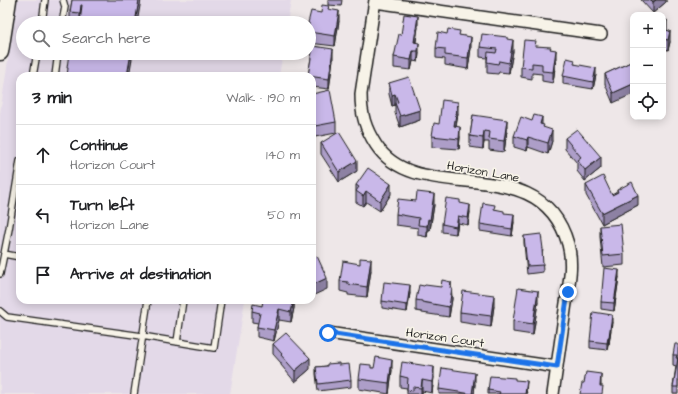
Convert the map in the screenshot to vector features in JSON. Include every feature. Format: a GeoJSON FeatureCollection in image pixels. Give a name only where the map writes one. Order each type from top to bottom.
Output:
{"type":"FeatureCollection","features":[{"type":"Feature","properties":{"kind":"street"},"geometry":{"type":"LineString","coordinates":[[0,52],[8,0]]}},
{"type":"Feature","properties":{"kind":"street"},"geometry":{"type":"LineString","coordinates":[[375,1],[601,34]]}},
{"type":"Feature","properties":{"kind":"street","name":"Horizon Lane"},"geometry":{"type":"LineString","coordinates":[[375,1],[361,104],[369,135],[378,148],[402,168],[417,174],[508,187],[523,192],[532,196],[544,205],[555,217],[563,230],[568,245],[571,271],[553,394]]}},
{"type":"Feature","properties":{"kind":"street","name":"Horizon Court"},"geometry":{"type":"LineString","coordinates":[[328,333],[557,367]]}},
{"type":"Feature","properties":{"kind":"lane"},"geometry":{"type":"LineString","coordinates":[[43,16],[45,0]]}},
{"type":"Feature","properties":{"kind":"lane"},"geometry":{"type":"LineString","coordinates":[[63,0],[65,7],[63,16]]}},
{"type":"Feature","properties":{"kind":"lane"},"geometry":{"type":"LineString","coordinates":[[34,72],[36,60]]}},
{"type":"Feature","properties":{"kind":"lane"},"geometry":{"type":"LineString","coordinates":[[56,72],[57,60]]}},
{"type":"Feature","properties":{"kind":"lane"},"geometry":{"type":"LineString","coordinates":[[0,274],[16,186]]}},
{"type":"Feature","properties":{"kind":"lane"},"geometry":{"type":"LineString","coordinates":[[4,254],[16,256]]}},
{"type":"Feature","properties":{"kind":"lane"},"geometry":{"type":"LineString","coordinates":[[134,394],[147,304]]}},
{"type":"Feature","properties":{"kind":"lane"},"geometry":{"type":"LineString","coordinates":[[177,342],[182,304]]}},
{"type":"Feature","properties":{"kind":"lane"},"geometry":{"type":"LineString","coordinates":[[0,311],[7,317],[142,336],[214,348],[220,304]]}},
{"type":"Feature","properties":{"kind":"shaded area"},"geometry":{"type":"Polygon","coordinates":[[[17,0],[291,0],[288,16],[16,16],[16,60],[282,60],[280,72],[16,72],[16,304],[244,304],[230,394],[0,394],[0,114],[17,0]]]}},
{"type":"Feature","properties":{"kind":"building"},"geometry":{"type":"Polygon","coordinates":[[[72,0],[139,0],[136,16],[81,16],[82,5],[80,13],[70,12],[72,0]]]}},
{"type":"Feature","properties":{"kind":"building"},"geometry":{"type":"Polygon","coordinates":[[[322,5],[329,6],[328,9],[339,11],[335,36],[316,33],[316,16],[310,16],[311,11],[321,13],[322,5]]]}},
{"type":"Feature","properties":{"kind":"building"},"geometry":{"type":"Polygon","coordinates":[[[404,14],[418,16],[414,42],[419,43],[418,51],[413,51],[411,60],[394,57],[399,34],[401,35],[404,14]]]}},
{"type":"Feature","properties":{"kind":"building"},"geometry":{"type":"Polygon","coordinates":[[[448,29],[460,31],[459,35],[471,37],[468,58],[445,55],[445,49],[436,48],[438,32],[447,34],[448,29]]]}},
{"type":"Feature","properties":{"kind":"building"},"geometry":{"type":"Polygon","coordinates":[[[666,30],[670,31],[668,40],[666,40],[666,30]]]}},
{"type":"Feature","properties":{"kind":"building"},"geometry":{"type":"Polygon","coordinates":[[[482,34],[507,37],[507,39],[513,40],[509,63],[499,61],[498,64],[487,62],[488,52],[496,53],[497,49],[480,47],[482,34]]]}},
{"type":"Feature","properties":{"kind":"building"},"geometry":{"type":"Polygon","coordinates":[[[524,40],[536,41],[535,46],[551,47],[550,49],[556,50],[553,72],[542,71],[542,64],[532,63],[532,68],[521,67],[524,40]]]}},
{"type":"Feature","properties":{"kind":"building"},"geometry":{"type":"Polygon","coordinates":[[[316,46],[333,49],[329,79],[316,77],[316,72],[309,72],[311,60],[316,60],[316,46]]]}},
{"type":"Feature","properties":{"kind":"building"},"geometry":{"type":"Polygon","coordinates":[[[567,58],[575,60],[574,64],[596,68],[593,82],[563,76],[567,58]]]}},
{"type":"Feature","properties":{"kind":"building"},"geometry":{"type":"Polygon","coordinates":[[[68,60],[130,60],[128,72],[68,72],[68,60]]]}},
{"type":"Feature","properties":{"kind":"building"},"geometry":{"type":"Polygon","coordinates":[[[630,62],[630,85],[613,93],[605,74],[630,62]]]}},
{"type":"Feature","properties":{"kind":"building"},"geometry":{"type":"Polygon","coordinates":[[[409,77],[420,110],[400,116],[395,103],[398,102],[395,94],[392,95],[389,83],[409,77]]]}},
{"type":"Feature","properties":{"kind":"building"},"geometry":{"type":"Polygon","coordinates":[[[330,90],[336,122],[316,126],[316,93],[330,90]]]}},
{"type":"Feature","properties":{"kind":"building"},"geometry":{"type":"Polygon","coordinates":[[[442,100],[458,102],[454,126],[460,127],[459,139],[432,136],[434,123],[439,124],[442,100]]]}},
{"type":"Feature","properties":{"kind":"building"},"geometry":{"type":"Polygon","coordinates":[[[473,115],[507,120],[504,141],[489,139],[490,132],[484,131],[483,138],[470,136],[473,115]]]}},
{"type":"Feature","properties":{"kind":"building"},"geometry":{"type":"Polygon","coordinates":[[[534,115],[542,117],[540,124],[544,125],[543,127],[552,130],[548,143],[528,137],[527,140],[514,136],[521,117],[532,121],[534,115]]]}},
{"type":"Feature","properties":{"kind":"building"},"geometry":{"type":"Polygon","coordinates":[[[577,129],[601,157],[585,170],[577,160],[581,157],[565,138],[577,129]]]}},
{"type":"Feature","properties":{"kind":"building"},"geometry":{"type":"Polygon","coordinates":[[[339,132],[357,161],[339,172],[321,143],[339,132]]]}},
{"type":"Feature","properties":{"kind":"building"},"geometry":{"type":"Polygon","coordinates":[[[368,168],[391,184],[380,201],[366,191],[363,196],[356,191],[359,187],[356,185],[368,168]]]}},
{"type":"Feature","properties":{"kind":"building"},"geometry":{"type":"Polygon","coordinates":[[[603,176],[612,195],[618,192],[617,190],[632,182],[638,195],[602,213],[586,185],[603,176]]]}},
{"type":"Feature","properties":{"kind":"building"},"geometry":{"type":"Polygon","coordinates":[[[417,192],[434,194],[430,220],[428,219],[427,226],[418,225],[419,218],[396,214],[398,199],[416,201],[417,192]]]}},
{"type":"Feature","properties":{"kind":"building"},"geometry":{"type":"Polygon","coordinates":[[[446,198],[460,200],[460,203],[470,205],[468,218],[458,216],[456,227],[442,224],[446,198]]]}},
{"type":"Feature","properties":{"kind":"building"},"geometry":{"type":"Polygon","coordinates":[[[483,203],[495,205],[494,209],[504,211],[504,213],[514,214],[512,229],[480,224],[483,203]]]}},
{"type":"Feature","properties":{"kind":"building"},"geometry":{"type":"Polygon","coordinates":[[[621,224],[624,254],[603,256],[600,226],[621,224]]]}},
{"type":"Feature","properties":{"kind":"building"},"geometry":{"type":"Polygon","coordinates":[[[541,234],[543,265],[527,266],[524,236],[541,234]]]}},
{"type":"Feature","properties":{"kind":"building"},"geometry":{"type":"Polygon","coordinates":[[[316,257],[327,278],[316,283],[316,257]]]}},
{"type":"Feature","properties":{"kind":"building"},"geometry":{"type":"Polygon","coordinates":[[[360,258],[371,259],[367,287],[340,281],[343,261],[360,264],[360,258]]]}},
{"type":"Feature","properties":{"kind":"building"},"geometry":{"type":"Polygon","coordinates":[[[604,268],[619,270],[614,303],[601,302],[604,268]]]}},
{"type":"Feature","properties":{"kind":"building"},"geometry":{"type":"Polygon","coordinates":[[[442,280],[451,282],[450,288],[452,288],[449,307],[416,300],[419,285],[441,287],[442,280]]]}},
{"type":"Feature","properties":{"kind":"building"},"geometry":{"type":"Polygon","coordinates":[[[384,282],[410,285],[407,305],[382,301],[384,282]]]}},
{"type":"Feature","properties":{"kind":"building"},"geometry":{"type":"Polygon","coordinates":[[[518,288],[538,291],[533,324],[513,321],[518,288]]]}},
{"type":"Feature","properties":{"kind":"building"},"geometry":{"type":"Polygon","coordinates":[[[463,291],[494,295],[491,316],[460,312],[463,291]]]}},
{"type":"Feature","properties":{"kind":"building"},"geometry":{"type":"Polygon","coordinates":[[[253,304],[262,306],[262,304],[293,304],[291,312],[279,309],[274,330],[257,327],[260,313],[252,311],[253,304]]]}},
{"type":"Feature","properties":{"kind":"building"},"geometry":{"type":"Polygon","coordinates":[[[593,312],[612,315],[607,343],[590,341],[593,312]]]}},
{"type":"Feature","properties":{"kind":"building"},"geometry":{"type":"Polygon","coordinates":[[[286,333],[310,358],[295,371],[273,344],[286,333]]]}},
{"type":"Feature","properties":{"kind":"building"},"geometry":{"type":"Polygon","coordinates":[[[675,344],[678,344],[678,358],[676,358],[677,355],[673,355],[675,344]]]}},
{"type":"Feature","properties":{"kind":"building"},"geometry":{"type":"Polygon","coordinates":[[[376,357],[392,360],[389,383],[359,379],[361,364],[371,365],[371,368],[374,368],[376,357]]]}},
{"type":"Feature","properties":{"kind":"building"},"geometry":{"type":"Polygon","coordinates":[[[678,358],[678,387],[673,387],[678,358]]]}},
{"type":"Feature","properties":{"kind":"building"},"geometry":{"type":"Polygon","coordinates":[[[402,362],[434,367],[432,382],[422,380],[421,388],[413,387],[413,391],[407,390],[408,378],[400,376],[402,362]]]}},
{"type":"Feature","properties":{"kind":"building"},"geometry":{"type":"Polygon","coordinates":[[[339,363],[339,365],[349,364],[351,380],[318,384],[316,367],[339,363]]]}},
{"type":"Feature","properties":{"kind":"building"},"geometry":{"type":"Polygon","coordinates":[[[442,368],[475,373],[472,394],[439,389],[442,368]]]}},
{"type":"Feature","properties":{"kind":"building"},"geometry":{"type":"Polygon","coordinates":[[[586,372],[601,374],[600,386],[603,386],[602,394],[580,394],[586,372]]]}},
{"type":"Feature","properties":{"kind":"building"},"geometry":{"type":"Polygon","coordinates":[[[490,376],[515,378],[515,380],[527,381],[525,394],[499,394],[500,392],[488,390],[490,376]]]}},
{"type":"Feature","properties":{"kind":"route"},"geometry":{"type":"LineString","coordinates":[[328,333],[557,367],[568,292]]}}]}
